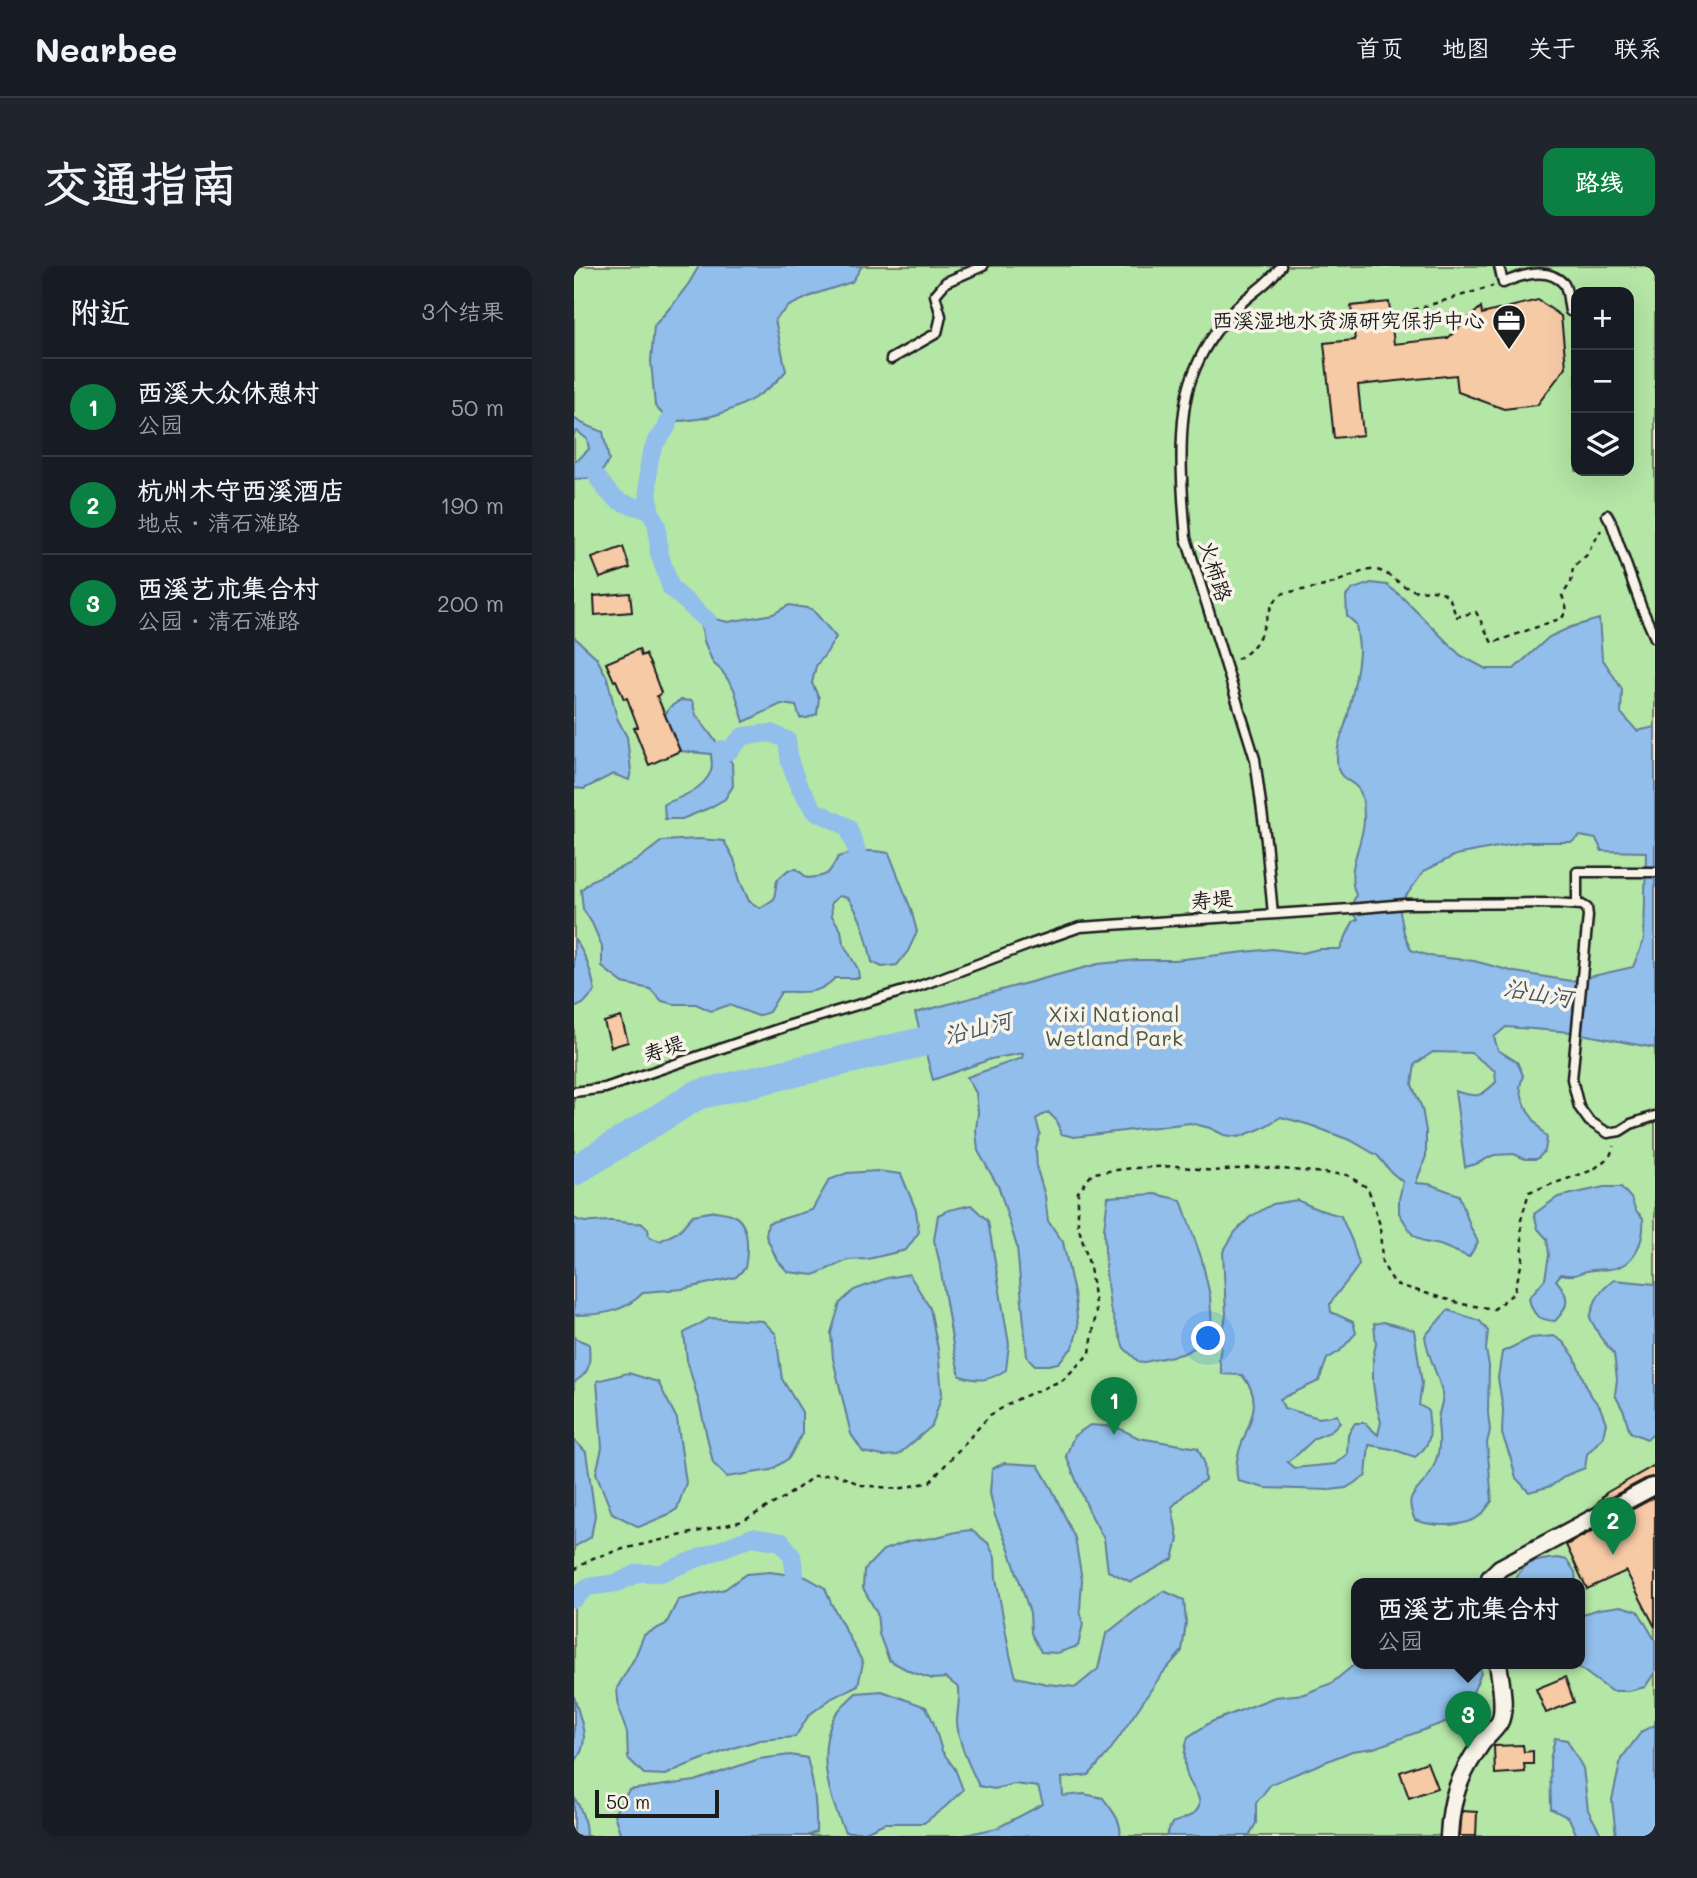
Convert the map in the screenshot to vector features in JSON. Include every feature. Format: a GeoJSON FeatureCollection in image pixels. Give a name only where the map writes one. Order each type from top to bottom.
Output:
{"type":"FeatureCollection","features":[{"type":"Feature","properties":{"kind":"street"},"geometry":{"type":"LineString","coordinates":[[1490,1578],[1500,1568],[1652,1487]]}},
{"type":"Feature","properties":{"kind":"street"},"geometry":{"type":"LineString","coordinates":[[1449,1836],[1450,1812],[1465,1766],[1500,1722],[1502,1704],[1499,1669]]}},
{"type":"Feature","properties":{"kind":"lane"},"geometry":{"type":"LineString","coordinates":[[891,359],[937,333],[941,316],[935,295],[946,282],[983,266]]}},
{"type":"Feature","properties":{"kind":"lane","name":"火柿路"},"geometry":{"type":"LineString","coordinates":[[1273,914],[1255,759],[1186,537],[1183,421],[1191,379],[1207,345],[1235,309],[1274,277],[1281,266]]}},
{"type":"Feature","properties":{"kind":"lane"},"geometry":{"type":"LineString","coordinates":[[1499,266],[1503,284],[1531,271],[1551,272],[1565,284],[1570,311]]}},
{"type":"Feature","properties":{"kind":"lane"},"geometry":{"type":"LineString","coordinates":[[1607,516],[1655,638]]}},
{"type":"Feature","properties":{"kind":"lane"},"geometry":{"type":"LineString","coordinates":[[1655,872],[1577,872],[1577,904],[1587,908],[1588,916],[1572,1079],[1579,1107],[1589,1121],[1608,1133],[1620,1132],[1631,1124],[1655,1116]]}},
{"type":"Feature","properties":{"kind":"lane","name":"寿堤"},"geometry":{"type":"LineString","coordinates":[[574,1092],[605,1088],[787,1026],[918,987],[1080,927],[1405,904],[1577,904]]}},
{"type":"Feature","properties":{"kind":"path"},"geometry":{"type":"LineString","coordinates":[[1413,310],[1503,284]]}},
{"type":"Feature","properties":{"kind":"path"},"geometry":{"type":"LineString","coordinates":[[1225,664],[1248,654],[1263,632],[1272,606],[1283,593],[1326,586],[1370,570],[1390,575],[1415,590],[1436,589],[1449,597],[1456,617],[1476,612],[1492,643],[1562,618],[1567,610],[1562,595],[1571,583],[1573,567],[1586,556],[1607,516]]}},
{"type":"Feature","properties":{"kind":"path"},"geometry":{"type":"LineString","coordinates":[[574,1570],[593,1558],[623,1549],[743,1521],[787,1496],[814,1476],[835,1474],[862,1485],[898,1489],[930,1482],[989,1415],[1063,1380],[1090,1353],[1096,1312],[1090,1267],[1078,1225],[1078,1192],[1093,1174],[1175,1166],[1213,1171],[1259,1167],[1347,1175],[1368,1188],[1380,1225],[1382,1262],[1395,1284],[1462,1304],[1494,1309],[1514,1293],[1524,1258],[1521,1220],[1529,1192],[1593,1170],[1611,1156],[1620,1132]]}},
{"type":"Feature","properties":{"kind":"green space","name":"Xixi National Wetland Park"},"geometry":{"type":"Polygon","coordinates":[[[574,266],[1655,266],[1655,1836],[574,1836],[574,266]]]}},
{"type":"Feature","properties":{"kind":"water"},"geometry":{"type":"Polygon","coordinates":[[[699,266],[862,266],[852,282],[789,306],[775,319],[786,371],[769,388],[744,404],[720,414],[695,420],[669,421],[655,406],[651,361],[654,326],[689,283],[699,266]]]}},
{"type":"Feature","properties":{"kind":"water"},"geometry":{"type":"Polygon","coordinates":[[[574,418],[603,432],[609,460],[598,478],[574,479],[574,460],[578,460],[589,449],[587,439],[577,431],[574,434],[574,418]]]}},
{"type":"Feature","properties":{"kind":"water"},"geometry":{"type":"Polygon","coordinates":[[[1371,583],[1387,585],[1460,655],[1486,669],[1514,669],[1549,637],[1599,619],[1602,658],[1622,689],[1621,713],[1637,731],[1655,727],[1655,1048],[1571,1032],[1506,1027],[1494,1037],[1498,1050],[1517,1062],[1523,1075],[1520,1087],[1523,1100],[1547,1138],[1545,1151],[1537,1159],[1525,1159],[1514,1154],[1494,1155],[1465,1167],[1455,1091],[1468,1095],[1482,1094],[1496,1082],[1495,1071],[1471,1053],[1433,1052],[1415,1064],[1412,1085],[1422,1108],[1426,1131],[1426,1156],[1416,1183],[1429,1184],[1459,1195],[1478,1242],[1469,1257],[1440,1245],[1424,1242],[1412,1234],[1399,1213],[1403,1182],[1378,1156],[1352,1141],[1310,1125],[1281,1117],[1239,1137],[1224,1135],[1190,1123],[1074,1137],[1061,1134],[1057,1121],[1048,1112],[1036,1119],[1040,1134],[1036,1149],[1037,1169],[1045,1196],[1048,1221],[1063,1242],[1075,1298],[1078,1328],[1073,1347],[1058,1363],[1035,1365],[1027,1357],[1017,1247],[999,1188],[978,1151],[976,1093],[967,1077],[1022,1058],[1023,1053],[991,1059],[933,1080],[915,1013],[1098,964],[1175,960],[1272,949],[1302,953],[1319,949],[1340,949],[1353,922],[1358,919],[1350,909],[1356,895],[1352,876],[1364,821],[1361,793],[1341,775],[1337,761],[1338,747],[1355,684],[1358,659],[1356,624],[1347,616],[1346,596],[1353,589],[1371,583]],[[1580,836],[1572,842],[1524,842],[1456,855],[1424,871],[1406,896],[1400,912],[1411,950],[1430,956],[1474,961],[1515,972],[1571,981],[1633,967],[1644,940],[1646,852],[1602,851],[1596,839],[1580,836]]]}},
{"type":"Feature","properties":{"kind":"water"},"geometry":{"type":"Polygon","coordinates":[[[789,605],[812,609],[836,637],[816,666],[812,683],[819,698],[817,714],[800,718],[796,706],[781,704],[744,722],[734,689],[713,663],[704,641],[701,624],[715,619],[728,622],[773,614],[789,605]]]}},
{"type":"Feature","properties":{"kind":"water"},"geometry":{"type":"Polygon","coordinates":[[[574,637],[596,657],[607,677],[617,718],[627,737],[631,771],[629,780],[613,774],[584,789],[574,788],[574,637]]]}},
{"type":"Feature","properties":{"kind":"water"},"geometry":{"type":"Polygon","coordinates":[[[681,700],[692,701],[696,715],[732,763],[733,786],[725,799],[709,808],[682,819],[665,819],[664,804],[697,788],[708,777],[712,767],[711,754],[680,751],[665,715],[670,707],[681,700]]]}},
{"type":"Feature","properties":{"kind":"water"},"geometry":{"type":"Polygon","coordinates":[[[662,841],[724,841],[734,859],[749,901],[760,908],[774,899],[777,880],[788,870],[797,869],[807,878],[819,877],[827,874],[838,857],[863,851],[889,853],[917,932],[908,951],[897,965],[882,967],[872,962],[857,913],[848,898],[839,896],[831,903],[832,916],[858,969],[859,978],[835,978],[816,990],[781,992],[769,1012],[758,1016],[729,1005],[711,1011],[696,1004],[674,1004],[662,1001],[650,989],[623,983],[602,967],[602,946],[583,909],[581,890],[592,880],[636,861],[662,841]]]}},
{"type":"Feature","properties":{"kind":"water"},"geometry":{"type":"Polygon","coordinates":[[[574,938],[587,963],[595,991],[583,1004],[574,1008],[574,938]]]}},
{"type":"Feature","properties":{"kind":"water"},"geometry":{"type":"Polygon","coordinates":[[[877,1171],[901,1174],[916,1210],[919,1232],[906,1250],[868,1259],[848,1260],[814,1275],[788,1272],[777,1260],[766,1236],[768,1223],[812,1210],[829,1180],[847,1173],[877,1171]]]}},
{"type":"Feature","properties":{"kind":"water"},"geometry":{"type":"Polygon","coordinates":[[[1604,1187],[1621,1187],[1643,1218],[1637,1251],[1619,1267],[1576,1275],[1561,1274],[1556,1280],[1566,1296],[1566,1306],[1555,1321],[1540,1318],[1534,1312],[1529,1298],[1545,1279],[1549,1255],[1547,1239],[1538,1229],[1534,1214],[1558,1197],[1604,1187]]]}},
{"type":"Feature","properties":{"kind":"water"},"geometry":{"type":"Polygon","coordinates":[[[1155,1194],[1181,1200],[1202,1260],[1210,1296],[1212,1328],[1205,1343],[1182,1354],[1140,1363],[1124,1348],[1110,1308],[1104,1229],[1108,1197],[1155,1194]]]}},
{"type":"Feature","properties":{"kind":"water"},"geometry":{"type":"Polygon","coordinates":[[[1297,1200],[1341,1216],[1359,1264],[1330,1304],[1331,1312],[1353,1322],[1356,1333],[1340,1351],[1327,1359],[1319,1381],[1280,1399],[1284,1408],[1319,1418],[1337,1415],[1340,1422],[1330,1432],[1315,1438],[1287,1462],[1294,1468],[1335,1464],[1347,1454],[1348,1435],[1355,1423],[1365,1423],[1378,1435],[1381,1422],[1373,1383],[1376,1344],[1374,1324],[1383,1322],[1414,1330],[1422,1383],[1419,1405],[1428,1410],[1428,1442],[1421,1452],[1415,1457],[1369,1445],[1366,1476],[1346,1488],[1265,1488],[1238,1481],[1236,1466],[1254,1402],[1251,1389],[1242,1375],[1222,1374],[1219,1359],[1226,1314],[1223,1252],[1235,1232],[1250,1217],[1273,1204],[1297,1200]]]}},
{"type":"Feature","properties":{"kind":"water"},"geometry":{"type":"Polygon","coordinates":[[[971,1205],[988,1221],[1009,1344],[1006,1370],[984,1379],[960,1376],[934,1240],[938,1215],[971,1205]]]}},
{"type":"Feature","properties":{"kind":"water"},"geometry":{"type":"Polygon","coordinates":[[[715,1211],[739,1219],[745,1231],[745,1268],[736,1277],[683,1289],[644,1292],[620,1309],[574,1315],[574,1218],[588,1222],[641,1223],[648,1229],[649,1237],[660,1241],[678,1232],[693,1215],[715,1211]]]}},
{"type":"Feature","properties":{"kind":"water"},"geometry":{"type":"Polygon","coordinates":[[[909,1274],[930,1308],[938,1349],[942,1394],[932,1426],[898,1455],[883,1456],[863,1452],[851,1434],[833,1359],[831,1333],[840,1303],[854,1290],[887,1278],[909,1274]]]}},
{"type":"Feature","properties":{"kind":"water"},"geometry":{"type":"Polygon","coordinates":[[[1614,1280],[1655,1284],[1655,1433],[1647,1439],[1630,1432],[1615,1395],[1617,1379],[1614,1354],[1600,1337],[1590,1318],[1598,1296],[1614,1280]]]}},
{"type":"Feature","properties":{"kind":"water"},"geometry":{"type":"Polygon","coordinates":[[[1448,1310],[1480,1321],[1488,1331],[1486,1350],[1489,1366],[1490,1430],[1487,1443],[1492,1501],[1475,1519],[1440,1525],[1415,1520],[1410,1506],[1412,1497],[1431,1472],[1439,1449],[1438,1420],[1442,1393],[1425,1336],[1448,1310]]]}},
{"type":"Feature","properties":{"kind":"water"},"geometry":{"type":"Polygon","coordinates":[[[710,1318],[763,1321],[776,1334],[782,1379],[802,1412],[802,1434],[789,1458],[771,1470],[727,1477],[713,1463],[687,1360],[684,1333],[710,1318]]]}},
{"type":"Feature","properties":{"kind":"water"},"geometry":{"type":"Polygon","coordinates":[[[1554,1336],[1563,1342],[1574,1356],[1589,1393],[1600,1407],[1606,1423],[1603,1437],[1587,1454],[1585,1468],[1567,1475],[1551,1486],[1529,1492],[1516,1478],[1502,1434],[1503,1409],[1498,1378],[1502,1352],[1531,1338],[1554,1336]]]}},
{"type":"Feature","properties":{"kind":"water"},"geometry":{"type":"Polygon","coordinates":[[[574,1338],[589,1344],[590,1356],[587,1370],[574,1382],[574,1338]]]}},
{"type":"Feature","properties":{"kind":"water"},"geometry":{"type":"Polygon","coordinates":[[[628,1373],[658,1382],[677,1419],[686,1483],[677,1509],[639,1527],[612,1513],[596,1473],[602,1448],[597,1381],[628,1373]]]}},
{"type":"Feature","properties":{"kind":"water"},"geometry":{"type":"Polygon","coordinates":[[[1090,1425],[1116,1427],[1139,1438],[1198,1448],[1204,1462],[1205,1480],[1172,1507],[1178,1539],[1173,1559],[1131,1582],[1108,1571],[1104,1539],[1066,1456],[1074,1436],[1090,1425]]]}},
{"type":"Feature","properties":{"kind":"water"},"geometry":{"type":"Polygon","coordinates":[[[574,1440],[586,1452],[595,1515],[591,1537],[574,1547],[574,1440]]]}},
{"type":"Feature","properties":{"kind":"water"},"geometry":{"type":"Polygon","coordinates":[[[1004,1463],[1038,1465],[1075,1538],[1082,1580],[1080,1610],[1083,1624],[1078,1646],[1057,1653],[1041,1652],[1031,1633],[1030,1613],[995,1516],[990,1493],[992,1469],[1004,1463]]]}},
{"type":"Feature","properties":{"kind":"water"},"geometry":{"type":"Polygon","coordinates":[[[971,1530],[988,1543],[995,1557],[996,1578],[1016,1677],[1076,1687],[1098,1669],[1106,1634],[1164,1591],[1184,1600],[1186,1623],[1182,1651],[1161,1675],[1109,1752],[1089,1775],[1062,1778],[1063,1796],[1084,1794],[1103,1798],[1118,1821],[1120,1836],[960,1836],[997,1828],[1043,1804],[1038,1787],[1014,1784],[994,1789],[979,1786],[965,1755],[958,1730],[959,1688],[946,1678],[933,1679],[911,1672],[889,1660],[879,1634],[877,1613],[863,1588],[864,1570],[883,1550],[909,1541],[971,1530]]]}},
{"type":"Feature","properties":{"kind":"water"},"geometry":{"type":"Polygon","coordinates":[[[1543,1560],[1567,1560],[1576,1578],[1516,1578],[1526,1566],[1543,1560]]]}},
{"type":"Feature","properties":{"kind":"water"},"geometry":{"type":"Polygon","coordinates":[[[770,1572],[806,1577],[825,1588],[863,1663],[858,1685],[832,1698],[809,1715],[795,1737],[760,1740],[666,1775],[644,1774],[628,1758],[627,1733],[619,1710],[617,1688],[644,1635],[666,1624],[678,1600],[725,1589],[746,1574],[770,1572]]]}},
{"type":"Feature","properties":{"kind":"water"},"geometry":{"type":"Polygon","coordinates":[[[1621,1606],[1638,1611],[1655,1640],[1655,1672],[1645,1687],[1629,1691],[1611,1691],[1581,1669],[1585,1669],[1585,1613],[1621,1606]]]}},
{"type":"Feature","properties":{"kind":"water"},"geometry":{"type":"Polygon","coordinates":[[[1351,1667],[1481,1669],[1481,1673],[1471,1697],[1454,1719],[1374,1748],[1352,1751],[1271,1784],[1256,1803],[1256,1823],[1249,1836],[1166,1836],[1172,1823],[1190,1816],[1199,1805],[1185,1765],[1188,1737],[1211,1722],[1275,1697],[1304,1694],[1332,1683],[1351,1667]]]}},
{"type":"Feature","properties":{"kind":"water"},"geometry":{"type":"Polygon","coordinates":[[[882,1691],[926,1707],[942,1751],[955,1769],[963,1790],[924,1823],[885,1823],[865,1832],[845,1832],[834,1805],[827,1775],[825,1760],[829,1731],[836,1714],[856,1693],[882,1691]]]}},
{"type":"Feature","properties":{"kind":"water"},"geometry":{"type":"Polygon","coordinates":[[[574,1696],[584,1739],[580,1755],[574,1763],[574,1696]]]}},
{"type":"Feature","properties":{"kind":"water"},"geometry":{"type":"Polygon","coordinates":[[[1655,1725],[1655,1836],[1616,1836],[1612,1800],[1621,1759],[1642,1731],[1655,1725]]]}},
{"type":"Feature","properties":{"kind":"water"},"geometry":{"type":"Polygon","coordinates":[[[1555,1738],[1567,1740],[1583,1768],[1588,1810],[1602,1836],[1577,1836],[1569,1818],[1551,1809],[1550,1760],[1555,1738]]]}},
{"type":"Feature","properties":{"kind":"water"},"geometry":{"type":"Polygon","coordinates":[[[790,1755],[807,1758],[814,1795],[816,1832],[807,1836],[621,1836],[614,1814],[629,1790],[695,1781],[759,1759],[790,1755]]]}},
{"type":"Feature","properties":{"kind":"water"},"geometry":{"type":"Polygon","coordinates":[[[574,1797],[583,1815],[586,1836],[574,1836],[574,1797]]]}},
{"type":"Feature","properties":{"kind":"building"},"geometry":{"type":"Polygon","coordinates":[[[1538,300],[1561,316],[1566,367],[1537,405],[1504,409],[1458,392],[1456,375],[1358,385],[1363,435],[1334,438],[1324,343],[1355,340],[1351,306],[1389,302],[1394,344],[1448,338],[1481,307],[1482,314],[1538,300]]]}},
{"type":"Feature","properties":{"kind":"building"},"geometry":{"type":"Polygon","coordinates":[[[623,547],[630,568],[600,578],[592,558],[623,547]]]}},
{"type":"Feature","properties":{"kind":"building"},"geometry":{"type":"Polygon","coordinates":[[[630,593],[632,612],[595,615],[594,596],[630,593]]]}},
{"type":"Feature","properties":{"kind":"building"},"geometry":{"type":"Polygon","coordinates":[[[639,649],[641,656],[645,654],[651,666],[661,693],[657,696],[680,751],[649,765],[634,728],[638,727],[627,698],[624,699],[606,663],[639,649]]]}},
{"type":"Feature","properties":{"kind":"building"},"geometry":{"type":"Polygon","coordinates":[[[621,1017],[628,1042],[611,1047],[604,1022],[621,1017]]]}},
{"type":"Feature","properties":{"kind":"building"},"geometry":{"type":"Polygon","coordinates":[[[1655,1465],[1655,1477],[1647,1478],[1595,1506],[1606,1493],[1655,1465]]]}},
{"type":"Feature","properties":{"kind":"building"},"geometry":{"type":"Polygon","coordinates":[[[1655,1497],[1655,1627],[1626,1571],[1587,1589],[1585,1578],[1582,1578],[1566,1545],[1655,1497]]]}},
{"type":"Feature","properties":{"kind":"building"},"geometry":{"type":"Polygon","coordinates":[[[1565,1677],[1574,1702],[1546,1713],[1536,1689],[1565,1677]]]}},
{"type":"Feature","properties":{"kind":"building"},"geometry":{"type":"Polygon","coordinates":[[[1523,1745],[1524,1752],[1533,1751],[1533,1764],[1524,1764],[1525,1772],[1495,1774],[1494,1746],[1523,1745]]]}},
{"type":"Feature","properties":{"kind":"building"},"geometry":{"type":"Polygon","coordinates":[[[1427,1762],[1437,1788],[1409,1798],[1400,1772],[1427,1762]]]}},
{"type":"Feature","properties":{"kind":"building"},"geometry":{"type":"Polygon","coordinates":[[[1462,1811],[1477,1812],[1476,1836],[1460,1836],[1462,1811]]]}},
{"type":"Feature","properties":{"kind":"waterway"},"geometry":{"type":"LineString","coordinates":[[650,510],[650,460],[655,444],[669,421]]}},
{"type":"Feature","properties":{"kind":"waterway"},"geometry":{"type":"LineString","coordinates":[[598,478],[614,498],[650,510],[657,526],[659,553],[671,588],[708,621]]}},
{"type":"Feature","properties":{"kind":"waterway"},"geometry":{"type":"LineString","coordinates":[[722,749],[729,751],[743,736],[771,733],[787,740],[790,763],[799,787],[815,811],[848,827],[857,851]]}},
{"type":"Feature","properties":{"kind":"waterway","name":"沿山河"},"geometry":{"type":"LineString","coordinates":[[574,1171],[697,1095],[960,1033]]}},
{"type":"Feature","properties":{"kind":"waterway"},"geometry":{"type":"LineString","coordinates":[[574,1599],[587,1587],[617,1583],[638,1573],[661,1573],[752,1537],[782,1542],[792,1556],[795,1575]]}},
{"type":"Feature","properties":{"kind":"place","name":"西溪湿地水资源研究保护中心"},"geometry":{"type":"Point","coordinates":[1509,351]}},
{"type":"Feature","properties":{"kind":"place","name":"西溪大众休憩村"},"geometry":{"type":"Point","coordinates":[1114,1435]}},
{"type":"Feature","properties":{"kind":"place","name":"杭州木守西溪酒店"},"geometry":{"type":"Point","coordinates":[1613,1555]}},
{"type":"Feature","properties":{"kind":"place","name":"西溪艺术集合村"},"geometry":{"type":"Point","coordinates":[1468,1749]}}]}
